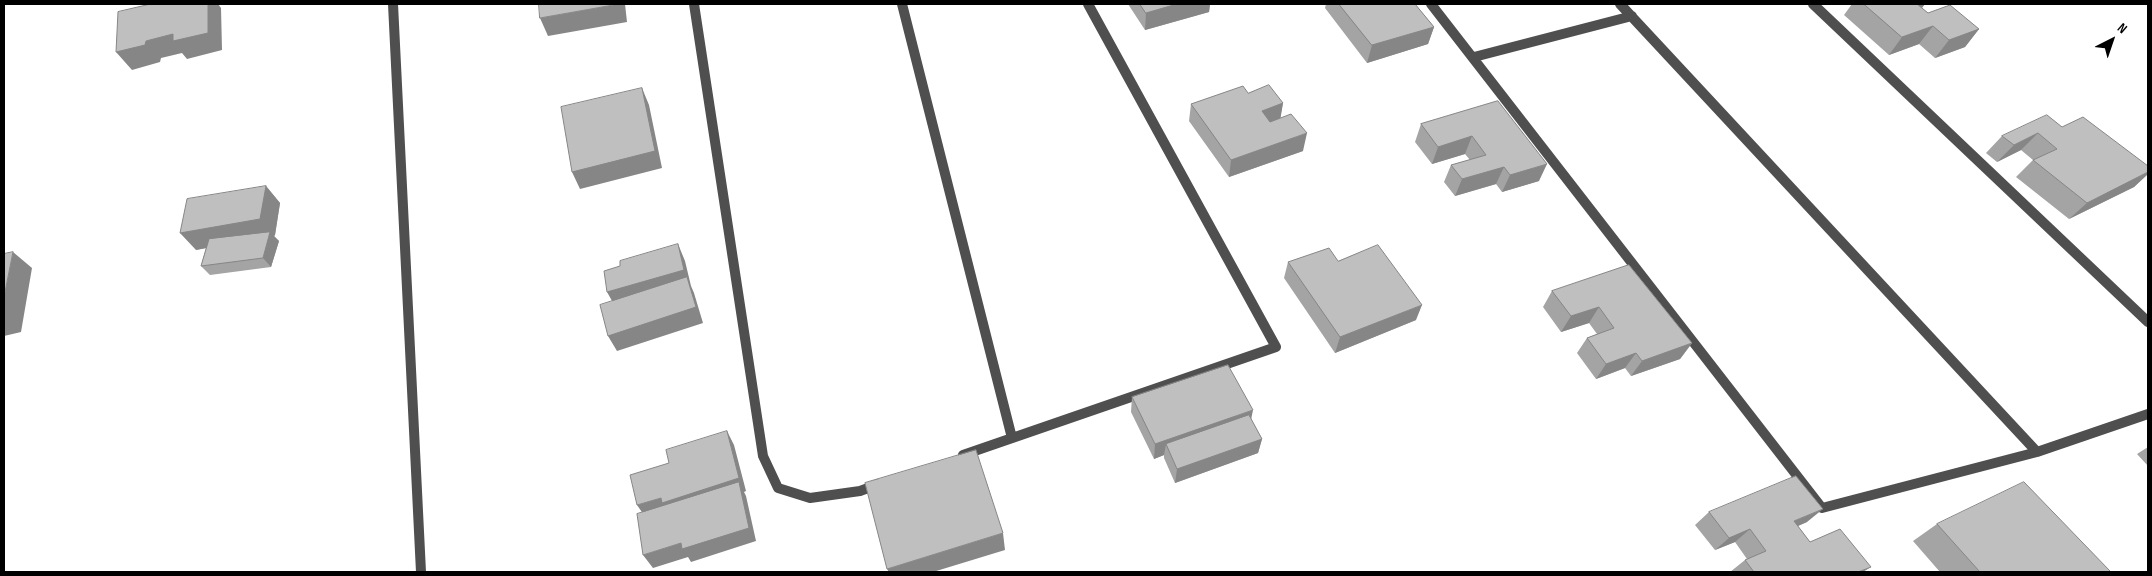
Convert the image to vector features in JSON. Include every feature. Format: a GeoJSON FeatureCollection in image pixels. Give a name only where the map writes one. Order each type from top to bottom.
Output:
{"type":"FeatureCollection","features":[{"type":"Feature","properties":{"kind":"street"},"geometry":{"type":"LineString","coordinates":[[393,4],[420,572]]}},
{"type":"Feature","properties":{"kind":"street"},"geometry":{"type":"LineString","coordinates":[[694,4],[763,456],[778,488],[810,498],[860,491],[887,482]]}},
{"type":"Feature","properties":{"kind":"street"},"geometry":{"type":"LineString","coordinates":[[902,4],[1012,438]]}},
{"type":"Feature","properties":{"kind":"street"},"geometry":{"type":"LineString","coordinates":[[949,460],[1276,347],[1088,4]]}},
{"type":"Feature","properties":{"kind":"street"},"geometry":{"type":"LineString","coordinates":[[1431,4],[1822,508],[2037,452],[2148,414]]}},
{"type":"Feature","properties":{"kind":"street"},"geometry":{"type":"LineString","coordinates":[[1620,4],[2037,452]]}},
{"type":"Feature","properties":{"kind":"street"},"geometry":{"type":"LineString","coordinates":[[1812,4],[2148,322]]}},
{"type":"Feature","properties":{"kind":"street"},"geometry":{"type":"LineString","coordinates":[[1474,58],[1632,16]]}},
{"type":"Feature","properties":{"kind":"building"},"geometry":{"type":"Polygon","coordinates":[[[151,4],[208,4],[208,33],[173,41],[173,34],[146,41],[145,45],[116,52],[118,12],[151,4]]]}},
{"type":"Feature","properties":{"kind":"building"},"geometry":{"type":"Polygon","coordinates":[[[539,4],[619,4],[540,18],[539,4]]]}},
{"type":"Feature","properties":{"kind":"building"},"geometry":{"type":"Polygon","coordinates":[[[1140,4],[1177,4],[1146,13],[1140,4]]]}},
{"type":"Feature","properties":{"kind":"building"},"geometry":{"type":"Polygon","coordinates":[[[1339,4],[1415,4],[1434,27],[1372,45],[1339,4]]]}},
{"type":"Feature","properties":{"kind":"building"},"geometry":{"type":"Polygon","coordinates":[[[1864,4],[1917,4],[1928,13],[1950,5],[1979,29],[1949,40],[1933,26],[1902,37],[1864,4]]]}},
{"type":"Feature","properties":{"kind":"building"},"geometry":{"type":"Polygon","coordinates":[[[1269,85],[1283,103],[1262,111],[1270,122],[1291,114],[1307,133],[1231,160],[1191,104],[1243,86],[1248,93],[1269,85]]]}},
{"type":"Feature","properties":{"kind":"building"},"geometry":{"type":"Polygon","coordinates":[[[642,88],[655,151],[572,172],[561,107],[642,88]]]}},
{"type":"Feature","properties":{"kind":"building"},"geometry":{"type":"Polygon","coordinates":[[[1498,101],[1547,164],[1510,175],[1504,167],[1462,179],[1451,165],[1486,155],[1472,136],[1438,147],[1421,124],[1498,101]]]}},
{"type":"Feature","properties":{"kind":"building"},"geometry":{"type":"Polygon","coordinates":[[[2047,115],[2062,127],[2083,117],[2148,166],[2148,172],[2087,203],[2033,160],[2057,149],[2038,133],[2014,145],[2002,136],[2047,115]]]}},
{"type":"Feature","properties":{"kind":"building"},"geometry":{"type":"Polygon","coordinates":[[[266,186],[260,219],[180,233],[187,199],[266,186]]]}},
{"type":"Feature","properties":{"kind":"building"},"geometry":{"type":"Polygon","coordinates":[[[270,232],[263,258],[201,266],[209,239],[270,232]]]}},
{"type":"Feature","properties":{"kind":"building"},"geometry":{"type":"Polygon","coordinates":[[[678,244],[684,270],[607,292],[604,271],[620,266],[620,261],[678,244]]]}},
{"type":"Feature","properties":{"kind":"building"},"geometry":{"type":"Polygon","coordinates":[[[1378,245],[1422,305],[1340,337],[1288,262],[1329,248],[1338,261],[1378,245]]]}},
{"type":"Feature","properties":{"kind":"building"},"geometry":{"type":"Polygon","coordinates":[[[13,252],[4,297],[4,254],[13,252]]]}},
{"type":"Feature","properties":{"kind":"building"},"geometry":{"type":"Polygon","coordinates":[[[1629,265],[1692,343],[1642,361],[1636,353],[1606,364],[1587,338],[1614,328],[1599,307],[1571,316],[1552,291],[1629,265]]]}},
{"type":"Feature","properties":{"kind":"building"},"geometry":{"type":"Polygon","coordinates":[[[687,277],[696,307],[608,336],[600,305],[687,277]]]}},
{"type":"Feature","properties":{"kind":"building"},"geometry":{"type":"Polygon","coordinates":[[[1228,365],[1253,410],[1155,444],[1132,397],[1228,365]]]}},
{"type":"Feature","properties":{"kind":"building"},"geometry":{"type":"Polygon","coordinates":[[[1249,415],[1262,439],[1177,469],[1166,444],[1249,415]]]}},
{"type":"Feature","properties":{"kind":"building"},"geometry":{"type":"Polygon","coordinates":[[[727,431],[739,478],[662,503],[661,498],[637,505],[630,475],[669,463],[666,450],[727,431]]]}},
{"type":"Feature","properties":{"kind":"building"},"geometry":{"type":"Polygon","coordinates":[[[976,450],[1003,533],[887,569],[865,483],[976,450]]]}},
{"type":"Feature","properties":{"kind":"building"},"geometry":{"type":"Polygon","coordinates":[[[1796,476],[1823,509],[1794,521],[1810,542],[1840,529],[1871,567],[1858,572],[1754,572],[1745,560],[1766,551],[1750,529],[1729,538],[1709,512],[1796,476]]]}},
{"type":"Feature","properties":{"kind":"building"},"geometry":{"type":"Polygon","coordinates":[[[739,482],[749,528],[682,549],[681,543],[643,555],[637,514],[739,482]]]}},
{"type":"Feature","properties":{"kind":"building"},"geometry":{"type":"Polygon","coordinates":[[[2024,482],[2110,571],[1980,572],[1937,524],[2024,482]]]}}]}
